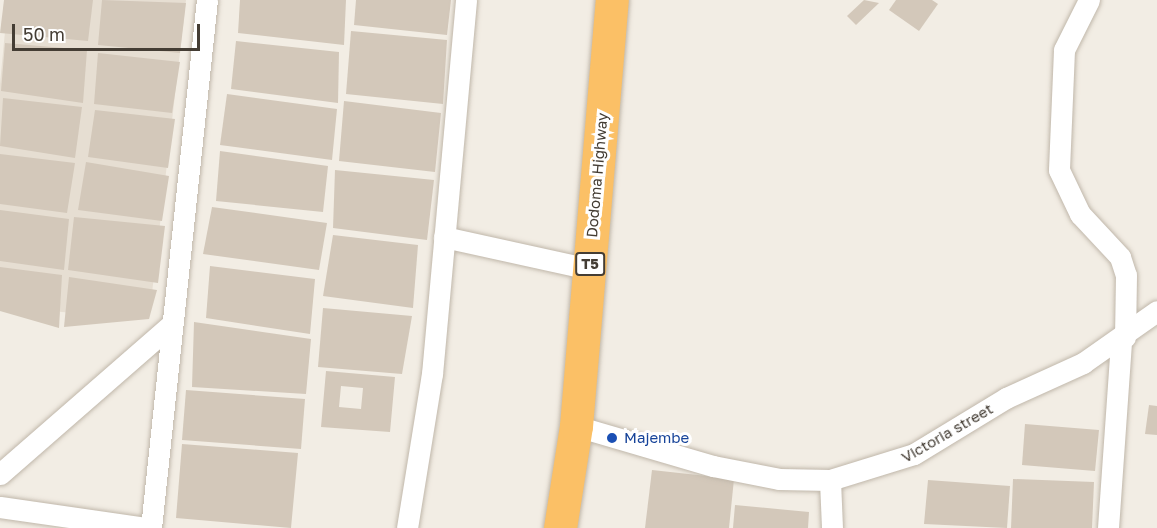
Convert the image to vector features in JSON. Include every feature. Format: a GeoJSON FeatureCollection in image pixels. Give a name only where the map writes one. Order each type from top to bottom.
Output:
{"type":"FeatureCollection","features":[{"type":"Feature","properties":{"kind":"highway","name":"Dodoma Highway"},"geometry":{"type":"LineString","coordinates":[[560,528],[576,426],[612,0]]}},
{"type":"Feature","properties":{"kind":"street"},"geometry":{"type":"LineString","coordinates":[[151,528],[207,0]]}},
{"type":"Feature","properties":{"kind":"street"},"geometry":{"type":"LineString","coordinates":[[407,528],[432,374],[466,0]]}},
{"type":"Feature","properties":{"kind":"street"},"geometry":{"type":"LineString","coordinates":[[1089,0],[1064,50],[1059,170],[1080,214],[1120,257],[1126,275],[1108,528]]}},
{"type":"Feature","properties":{"kind":"street"},"geometry":{"type":"LineString","coordinates":[[444,237],[589,269]]}},
{"type":"Feature","properties":{"kind":"street","name":"Victoria street"},"geometry":{"type":"LineString","coordinates":[[576,426],[714,466],[779,479],[830,480],[914,454],[1006,398],[1123,338],[1157,311]]}},
{"type":"Feature","properties":{"kind":"street"},"geometry":{"type":"LineString","coordinates":[[0,474],[172,324]]}},
{"type":"Feature","properties":{"kind":"street"},"geometry":{"type":"LineString","coordinates":[[830,480],[832,528]]}},
{"type":"Feature","properties":{"kind":"street"},"geometry":{"type":"LineString","coordinates":[[0,507],[145,528]]}},
{"type":"Feature","properties":{"kind":"shaded area"},"geometry":{"type":"Polygon","coordinates":[[[8,0],[186,0],[149,319],[0,307],[0,84],[8,0]]]}},
{"type":"Feature","properties":{"kind":"building"},"geometry":{"type":"Polygon","coordinates":[[[4,0],[93,0],[88,41],[0,33],[4,0]]]}},
{"type":"Feature","properties":{"kind":"building"},"geometry":{"type":"Polygon","coordinates":[[[102,0],[186,3],[180,53],[98,45],[102,0]]]}},
{"type":"Feature","properties":{"kind":"building"},"geometry":{"type":"Polygon","coordinates":[[[240,0],[346,0],[344,45],[238,33],[240,0]]]}},
{"type":"Feature","properties":{"kind":"building"},"geometry":{"type":"Polygon","coordinates":[[[356,0],[451,0],[447,35],[354,25],[356,0]]]}},
{"type":"Feature","properties":{"kind":"building"},"geometry":{"type":"Polygon","coordinates":[[[864,0],[879,3],[856,25],[847,16],[864,0]]]}},
{"type":"Feature","properties":{"kind":"building"},"geometry":{"type":"Polygon","coordinates":[[[896,0],[932,0],[938,4],[919,31],[889,10],[896,0]]]}},
{"type":"Feature","properties":{"kind":"building"},"geometry":{"type":"Polygon","coordinates":[[[351,31],[447,40],[443,104],[346,94],[351,31]]]}},
{"type":"Feature","properties":{"kind":"building"},"geometry":{"type":"Polygon","coordinates":[[[236,41],[339,52],[338,103],[231,89],[236,41]]]}},
{"type":"Feature","properties":{"kind":"building"},"geometry":{"type":"Polygon","coordinates":[[[5,43],[87,50],[83,103],[1,91],[5,43]]]}},
{"type":"Feature","properties":{"kind":"building"},"geometry":{"type":"Polygon","coordinates":[[[98,53],[180,62],[172,113],[94,104],[98,53]]]}},
{"type":"Feature","properties":{"kind":"building"},"geometry":{"type":"Polygon","coordinates":[[[227,94],[337,109],[332,160],[220,145],[227,94]]]}},
{"type":"Feature","properties":{"kind":"building"},"geometry":{"type":"Polygon","coordinates":[[[3,98],[82,107],[75,158],[0,146],[3,98]]]}},
{"type":"Feature","properties":{"kind":"building"},"geometry":{"type":"Polygon","coordinates":[[[344,101],[441,113],[435,172],[339,161],[344,101]]]}},
{"type":"Feature","properties":{"kind":"building"},"geometry":{"type":"Polygon","coordinates":[[[95,110],[175,119],[168,168],[88,157],[95,110]]]}},
{"type":"Feature","properties":{"kind":"building"},"geometry":{"type":"Polygon","coordinates":[[[220,151],[328,166],[323,212],[216,201],[220,151]]]}},
{"type":"Feature","properties":{"kind":"building"},"geometry":{"type":"Polygon","coordinates":[[[0,154],[75,163],[67,213],[0,204],[0,154]]]}},
{"type":"Feature","properties":{"kind":"building"},"geometry":{"type":"Polygon","coordinates":[[[86,162],[169,176],[162,221],[78,210],[86,162]]]}},
{"type":"Feature","properties":{"kind":"building"},"geometry":{"type":"Polygon","coordinates":[[[335,170],[434,180],[427,240],[333,228],[335,170]]]}},
{"type":"Feature","properties":{"kind":"building"},"geometry":{"type":"Polygon","coordinates":[[[212,207],[327,223],[319,270],[203,254],[212,207]]]}},
{"type":"Feature","properties":{"kind":"building"},"geometry":{"type":"Polygon","coordinates":[[[0,210],[69,219],[64,270],[0,261],[0,210]]]}},
{"type":"Feature","properties":{"kind":"building"},"geometry":{"type":"Polygon","coordinates":[[[74,217],[165,226],[158,283],[68,270],[74,217]]]}},
{"type":"Feature","properties":{"kind":"building"},"geometry":{"type":"Polygon","coordinates":[[[333,235],[418,245],[413,308],[323,296],[333,235]]]}},
{"type":"Feature","properties":{"kind":"building"},"geometry":{"type":"Polygon","coordinates":[[[210,266],[315,279],[310,334],[206,318],[210,266]]]}},
{"type":"Feature","properties":{"kind":"building"},"geometry":{"type":"Polygon","coordinates":[[[0,267],[62,275],[59,328],[0,311],[0,267]]]}},
{"type":"Feature","properties":{"kind":"building"},"geometry":{"type":"Polygon","coordinates":[[[69,277],[157,290],[149,319],[64,327],[69,277]]]}},
{"type":"Feature","properties":{"kind":"building"},"geometry":{"type":"Polygon","coordinates":[[[323,308],[412,316],[402,374],[318,367],[323,308]]]}},
{"type":"Feature","properties":{"kind":"building"},"geometry":{"type":"Polygon","coordinates":[[[194,322],[311,339],[306,394],[192,387],[194,322]]]}},
{"type":"Feature","properties":{"kind":"building"},"geometry":{"type":"Polygon","coordinates":[[[326,371],[395,377],[390,432],[321,427],[326,371]],[[341,386],[339,407],[361,409],[363,388],[341,386]]]}},
{"type":"Feature","properties":{"kind":"building"},"geometry":{"type":"Polygon","coordinates":[[[186,390],[305,399],[301,449],[182,440],[186,390]]]}},
{"type":"Feature","properties":{"kind":"building"},"geometry":{"type":"Polygon","coordinates":[[[1149,405],[1157,406],[1157,435],[1145,434],[1149,405]]]}},
{"type":"Feature","properties":{"kind":"building"},"geometry":{"type":"Polygon","coordinates":[[[1025,424],[1099,430],[1095,471],[1022,465],[1025,424]]]}},
{"type":"Feature","properties":{"kind":"building"},"geometry":{"type":"Polygon","coordinates":[[[182,444],[298,453],[291,528],[176,518],[182,444]]]}},
{"type":"Feature","properties":{"kind":"building"},"geometry":{"type":"Polygon","coordinates":[[[652,470],[734,479],[729,528],[645,528],[652,470]]]}},
{"type":"Feature","properties":{"kind":"building"},"geometry":{"type":"Polygon","coordinates":[[[1013,479],[1094,482],[1092,528],[1011,528],[1013,479]]]}},
{"type":"Feature","properties":{"kind":"building"},"geometry":{"type":"Polygon","coordinates":[[[928,480],[1010,486],[1007,528],[924,524],[928,480]]]}},
{"type":"Feature","properties":{"kind":"building"},"geometry":{"type":"Polygon","coordinates":[[[735,505],[809,512],[808,528],[733,528],[735,505]]]}},
{"type":"Feature","properties":{"kind":"place","name":"Majembe"},"geometry":{"type":"Point","coordinates":[612,438]}}]}
